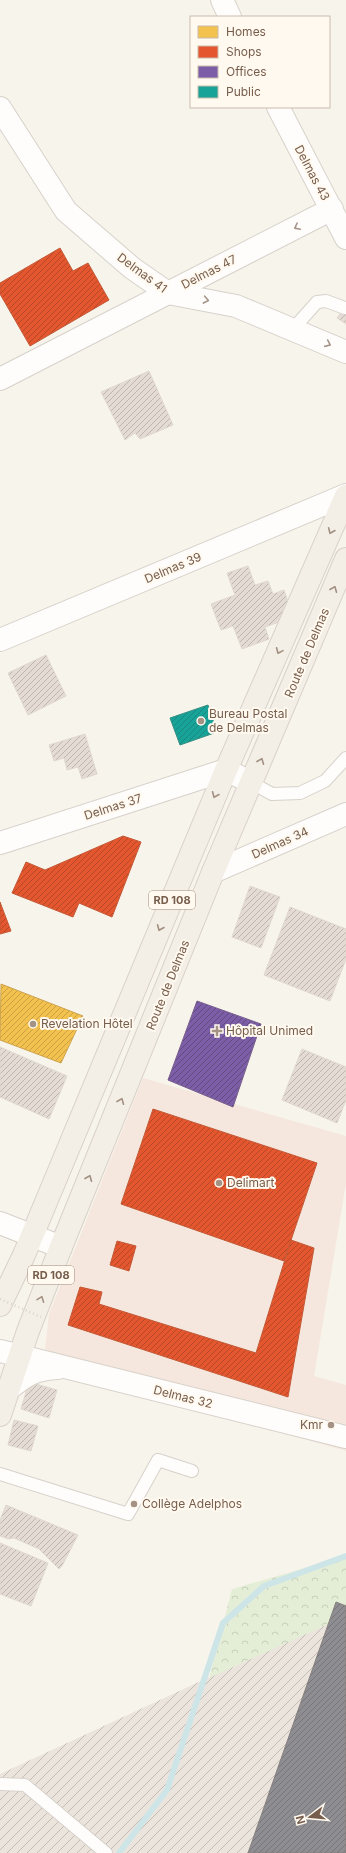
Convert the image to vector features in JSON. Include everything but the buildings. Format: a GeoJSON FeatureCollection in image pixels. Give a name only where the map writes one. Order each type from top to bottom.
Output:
{"type":"FeatureCollection","features":[{"type":"Feature","properties":{"kind":"main road","name":"RD 108"},"geometry":{"type":"LineString","coordinates":[[0,1305],[31,1236],[226,770],[346,495]]}},
{"type":"Feature","properties":{"kind":"main road","name":"Route de Delmas"},"geometry":{"type":"LineString","coordinates":[[0,1415],[9,1389],[10,1354],[35,1324],[61,1247],[214,872],[346,559]]}},
{"type":"Feature","properties":{"kind":"street"},"geometry":{"type":"LineString","coordinates":[[222,0],[230,16]]}},
{"type":"Feature","properties":{"kind":"street","name":"Delmas 41"},"geometry":{"type":"LineString","coordinates":[[0,108],[66,212],[132,268],[168,293],[236,306],[346,352]]}},
{"type":"Feature","properties":{"kind":"street","name":"Delmas 43"},"geometry":{"type":"LineString","coordinates":[[279,108],[346,238]]}},
{"type":"Feature","properties":{"kind":"street","name":"Delmas 47"},"geometry":{"type":"LineString","coordinates":[[0,379],[332,210]]}},
{"type":"Feature","properties":{"kind":"street","name":"Delmas 39"},"geometry":{"type":"LineString","coordinates":[[0,640],[346,495]]}},
{"type":"Feature","properties":{"kind":"street"},"geometry":{"type":"LineString","coordinates":[[226,770],[252,784]]}},
{"type":"Feature","properties":{"kind":"street","name":"Delmas 37"},"geometry":{"type":"LineString","coordinates":[[0,843],[226,770]]}},
{"type":"Feature","properties":{"kind":"street","name":"Delmas 34"},"geometry":{"type":"LineString","coordinates":[[214,872],[346,814]]}},
{"type":"Feature","properties":{"kind":"street"},"geometry":{"type":"LineString","coordinates":[[0,1223],[61,1247]]}},
{"type":"Feature","properties":{"kind":"street"},"geometry":{"type":"LineString","coordinates":[[35,1324],[41,1353],[67,1368]]}},
{"type":"Feature","properties":{"kind":"street","name":"Delmas 32"},"geometry":{"type":"LineString","coordinates":[[10,1354],[346,1437]]}},
{"type":"Feature","properties":{"kind":"street"},"geometry":{"type":"LineString","coordinates":[[9,1389],[28,1374],[38,1370],[67,1368]]}},
{"type":"Feature","properties":{"kind":"lane"},"geometry":{"type":"LineString","coordinates":[[293,329],[317,302],[326,300],[345,308]]}},
{"type":"Feature","properties":{"kind":"lane"},"geometry":{"type":"LineString","coordinates":[[252,784],[272,794],[300,792],[325,781],[346,758]]}},
{"type":"Feature","properties":{"kind":"lane"},"geometry":{"type":"LineString","coordinates":[[0,1474],[128,1514],[158,1460],[192,1471]]}},
{"type":"Feature","properties":{"kind":"lane"},"geometry":{"type":"LineString","coordinates":[[0,1784],[25,1786],[104,1851]]}},
{"type":"Feature","properties":{"kind":"path"},"geometry":{"type":"LineString","coordinates":[[0,1299],[35,1324]]}},
{"type":"Feature","properties":{"kind":"shaded area"},"geometry":{"type":"Polygon","coordinates":[[[143,1078],[346,1136],[346,1183],[314,1376],[346,1385],[346,1451],[190,1406],[88,1379],[45,1349],[49,1314],[143,1078]]]}},
{"type":"Feature","properties":{"kind":"shaded area"},"geometry":{"type":"Polygon","coordinates":[[[346,1616],[346,1853],[0,1853],[0,1774],[311,1630],[346,1616]]]}},
{"type":"Feature","properties":{"kind":"green space"},"geometry":{"type":"Polygon","coordinates":[[[346,1556],[346,1616],[209,1678],[232,1589],[346,1556]]]}},
{"type":"Feature","properties":{"kind":"waterway"},"geometry":{"type":"LineString","coordinates":[[119,1853],[167,1790],[223,1623],[264,1586],[346,1556]]}},
{"type":"Feature","properties":{"kind":"place","name":"Bureau Postal de Delmas"},"geometry":{"type":"Point","coordinates":[201,721]}},
{"type":"Feature","properties":{"kind":"place","name":"Revelation Hôtel"},"geometry":{"type":"Point","coordinates":[33,1024]}},
{"type":"Feature","properties":{"kind":"place","name":"Hôpital Unimed"},"geometry":{"type":"Point","coordinates":[217,1031]}},
{"type":"Feature","properties":{"kind":"place","name":"Delimart"},"geometry":{"type":"Point","coordinates":[219,1183]}},
{"type":"Feature","properties":{"kind":"place","name":"Kmr"},"geometry":{"type":"Point","coordinates":[331,1425]}},
{"type":"Feature","properties":{"kind":"place","name":"Collège Adelphos"},"geometry":{"type":"Point","coordinates":[134,1504]}}]}
